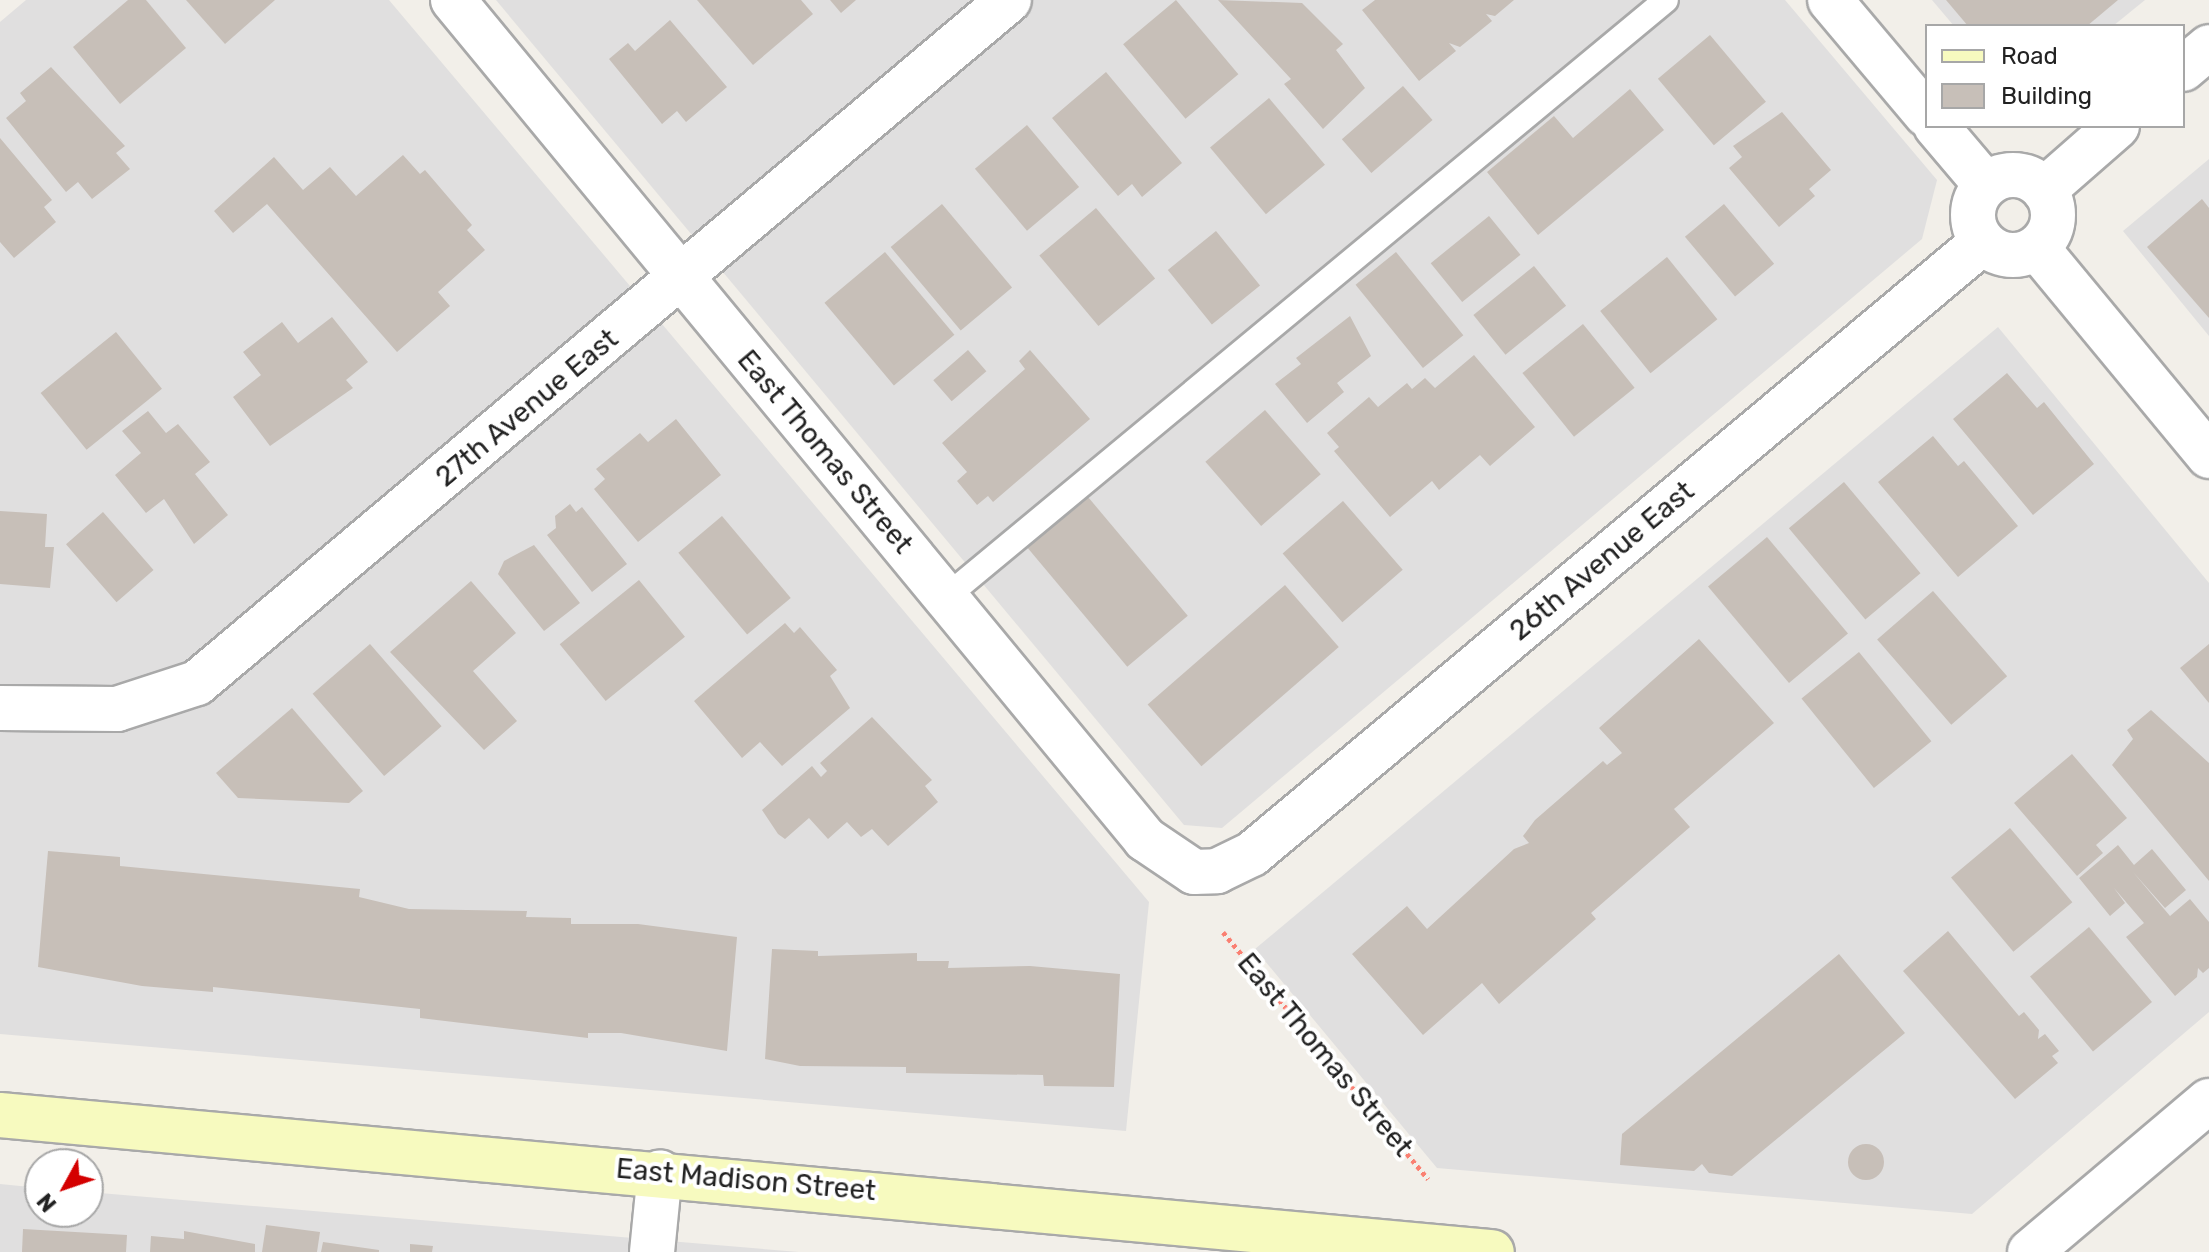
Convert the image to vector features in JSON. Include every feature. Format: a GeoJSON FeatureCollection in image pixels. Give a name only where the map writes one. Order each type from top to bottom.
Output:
{"type":"FeatureCollection","features":[{"type":"Feature","properties":{"kind":"main road","name":"East Madison Street"},"geometry":{"type":"LineString","coordinates":[[0,1115],[660,1172],[1492,1252]]}},
{"type":"Feature","properties":{"kind":"street","name":"East Thomas Street"},"geometry":{"type":"LineString","coordinates":[[453,0],[1145,839],[1194,872],[1217,871]]}},
{"type":"Feature","properties":{"kind":"street","name":"27th Avenue East"},"geometry":{"type":"LineString","coordinates":[[0,708],[117,709],[197,683],[1009,0]]}},
{"type":"Feature","properties":{"kind":"street"},"geometry":{"type":"LineString","coordinates":[[1847,6],[1925,112]]}},
{"type":"Feature","properties":{"kind":"street"},"geometry":{"type":"LineString","coordinates":[[2185,67],[2209,47]]}},
{"type":"Feature","properties":{"kind":"street"},"geometry":{"type":"LineString","coordinates":[[1938,128],[1986,185]]}},
{"type":"Feature","properties":{"kind":"street"},"geometry":{"type":"LineString","coordinates":[[2044,190],[2115,128]]}},
{"type":"Feature","properties":{"kind":"street"},"geometry":{"type":"LineString","coordinates":[[2017,174],[2044,190],[2054,221],[2037,248],[2007,255],[1983,242],[1972,217],[1986,185],[2017,174]]}},
{"type":"Feature","properties":{"kind":"street","name":"26th Avenue East"},"geometry":{"type":"LineString","coordinates":[[1217,871],[1252,854],[1983,242]]}},
{"type":"Feature","properties":{"kind":"street"},"geometry":{"type":"LineString","coordinates":[[2037,248],[2209,456]]}},
{"type":"Feature","properties":{"kind":"street"},"geometry":{"type":"LineString","coordinates":[[2030,1252],[2209,1101]]}},
{"type":"Feature","properties":{"kind":"street"},"geometry":{"type":"LineString","coordinates":[[652,1252],[660,1172]]}},
{"type":"Feature","properties":{"kind":"lane"},"geometry":{"type":"LineString","coordinates":[[946,597],[1666,0]]}},
{"type":"Feature","properties":{"kind":"path","name":"East Thomas Street"},"geometry":{"type":"LineString","coordinates":[[1223,932],[1428,1179]]}},
{"type":"Feature","properties":{"kind":"shaded area"},"geometry":{"type":"Polygon","coordinates":[[[26,0],[389,0],[1149,902],[1126,1131],[0,1034],[0,22],[26,0]]]}},
{"type":"Feature","properties":{"kind":"shaded area"},"geometry":{"type":"Polygon","coordinates":[[[496,0],[1785,0],[1937,180],[1922,239],[1222,828],[1184,825],[496,0]]]}},
{"type":"Feature","properties":{"kind":"shaded area"},"geometry":{"type":"Polygon","coordinates":[[[1932,0],[2145,0],[2115,24],[1952,24],[1932,0]]]}},
{"type":"Feature","properties":{"kind":"shaded area"},"geometry":{"type":"Polygon","coordinates":[[[2209,159],[2209,336],[2123,231],[2209,159]]]}},
{"type":"Feature","properties":{"kind":"shaded area"},"geometry":{"type":"Polygon","coordinates":[[[1998,327],[2209,583],[2209,1012],[1972,1214],[1437,1168],[1255,949],[1998,327]]]}},
{"type":"Feature","properties":{"kind":"shaded area"},"geometry":{"type":"Polygon","coordinates":[[[0,1184],[24,1186],[24,1228],[104,1228],[104,1193],[799,1252],[0,1252],[0,1184]]]}},
{"type":"Feature","properties":{"kind":"building"},"geometry":{"type":"Polygon","coordinates":[[[128,0],[146,0],[186,48],[120,104],[73,47],[128,0]]]}},
{"type":"Feature","properties":{"kind":"building"},"geometry":{"type":"Polygon","coordinates":[[[186,0],[275,0],[225,44],[186,0]]]}},
{"type":"Feature","properties":{"kind":"building"},"geometry":{"type":"Polygon","coordinates":[[[697,0],[801,0],[813,14],[753,65],[697,0]]]}},
{"type":"Feature","properties":{"kind":"building"},"geometry":{"type":"Polygon","coordinates":[[[830,0],[856,0],[841,13],[830,0]]]}},
{"type":"Feature","properties":{"kind":"building"},"geometry":{"type":"Polygon","coordinates":[[[1176,0],[1238,74],[1185,119],[1123,44],[1176,0]]]}},
{"type":"Feature","properties":{"kind":"building"},"geometry":{"type":"Polygon","coordinates":[[[1218,0],[1302,3],[1343,44],[1336,50],[1365,88],[1323,129],[1284,84],[1291,79],[1218,0]]]}},
{"type":"Feature","properties":{"kind":"building"},"geometry":{"type":"Polygon","coordinates":[[[1375,0],[1514,0],[1495,16],[1486,14],[1492,21],[1460,47],[1449,43],[1456,51],[1419,81],[1362,10],[1375,0]]]}},
{"type":"Feature","properties":{"kind":"building"},"geometry":{"type":"Polygon","coordinates":[[[1946,0],[2118,0],[2089,24],[1966,24],[1946,0]]]}},
{"type":"Feature","properties":{"kind":"building"},"geometry":{"type":"Polygon","coordinates":[[[670,20],[727,87],[686,122],[677,111],[662,124],[609,59],[628,43],[635,51],[670,20]]]}},
{"type":"Feature","properties":{"kind":"building"},"geometry":{"type":"Polygon","coordinates":[[[1710,35],[1766,102],[1714,145],[1658,79],[1710,35]]]}},
{"type":"Feature","properties":{"kind":"building"},"geometry":{"type":"Polygon","coordinates":[[[51,67],[125,146],[116,153],[130,169],[92,199],[78,182],[66,192],[6,118],[26,101],[20,93],[51,67]]]}},
{"type":"Feature","properties":{"kind":"building"},"geometry":{"type":"Polygon","coordinates":[[[1106,72],[1182,163],[1142,197],[1132,184],[1118,196],[1052,118],[1106,72]]]}},
{"type":"Feature","properties":{"kind":"building"},"geometry":{"type":"Polygon","coordinates":[[[1403,86],[1433,120],[1371,173],[1342,139],[1403,86]]]}},
{"type":"Feature","properties":{"kind":"building"},"geometry":{"type":"Polygon","coordinates":[[[1630,89],[1664,130],[1538,235],[1487,172],[1554,116],[1573,138],[1630,89]]]}},
{"type":"Feature","properties":{"kind":"building"},"geometry":{"type":"Polygon","coordinates":[[[1269,98],[1325,165],[1266,214],[1210,147],[1269,98]]]}},
{"type":"Feature","properties":{"kind":"building"},"geometry":{"type":"Polygon","coordinates":[[[1782,112],[1831,170],[1809,189],[1815,196],[1779,227],[1729,168],[1742,157],[1733,146],[1782,112]]]}},
{"type":"Feature","properties":{"kind":"building"},"geometry":{"type":"Polygon","coordinates":[[[1027,125],[1079,187],[1027,231],[975,169],[1027,125]]]}},
{"type":"Feature","properties":{"kind":"building"},"geometry":{"type":"Polygon","coordinates":[[[0,138],[52,200],[44,207],[56,222],[14,258],[0,242],[0,138]]]}},
{"type":"Feature","properties":{"kind":"building"},"geometry":{"type":"Polygon","coordinates":[[[403,155],[420,174],[425,170],[472,225],[467,230],[485,250],[438,292],[450,306],[397,352],[267,204],[233,233],[214,211],[274,157],[303,190],[330,167],[356,196],[403,155]]]}},
{"type":"Feature","properties":{"kind":"building"},"geometry":{"type":"Polygon","coordinates":[[[2202,199],[2209,208],[2209,318],[2147,247],[2202,199]]]}},
{"type":"Feature","properties":{"kind":"building"},"geometry":{"type":"Polygon","coordinates":[[[942,204],[1012,287],[961,331],[891,247],[942,204]]]}},
{"type":"Feature","properties":{"kind":"building"},"geometry":{"type":"Polygon","coordinates":[[[1724,204],[1774,264],[1735,297],[1685,237],[1724,204]]]}},
{"type":"Feature","properties":{"kind":"building"},"geometry":{"type":"Polygon","coordinates":[[[1096,208],[1155,278],[1098,326],[1039,256],[1096,208]]]}},
{"type":"Feature","properties":{"kind":"building"},"geometry":{"type":"Polygon","coordinates":[[[1489,216],[1520,255],[1462,302],[1431,263],[1489,216]]]}},
{"type":"Feature","properties":{"kind":"building"},"geometry":{"type":"Polygon","coordinates":[[[1216,231],[1260,285],[1212,324],[1168,270],[1216,231]]]}},
{"type":"Feature","properties":{"kind":"building"},"geometry":{"type":"Polygon","coordinates":[[[885,252],[954,335],[894,386],[824,303],[885,252]]]}},
{"type":"Feature","properties":{"kind":"building"},"geometry":{"type":"Polygon","coordinates":[[[1396,252],[1463,335],[1423,368],[1356,285],[1396,252]]]}},
{"type":"Feature","properties":{"kind":"building"},"geometry":{"type":"Polygon","coordinates":[[[1667,257],[1717,319],[1651,373],[1600,311],[1667,257]]]}},
{"type":"Feature","properties":{"kind":"building"},"geometry":{"type":"Polygon","coordinates":[[[1534,266],[1566,306],[1505,355],[1473,315],[1534,266]]]}},
{"type":"Feature","properties":{"kind":"building"},"geometry":{"type":"Polygon","coordinates":[[[1350,316],[1371,356],[1337,383],[1344,392],[1307,423],[1275,384],[1301,364],[1296,358],[1350,316]]]}},
{"type":"Feature","properties":{"kind":"building"},"geometry":{"type":"Polygon","coordinates":[[[332,317],[368,362],[346,380],[353,388],[270,446],[233,397],[261,375],[243,352],[282,322],[298,343],[332,317]]]}},
{"type":"Feature","properties":{"kind":"building"},"geometry":{"type":"Polygon","coordinates":[[[1583,324],[1635,388],[1574,437],[1522,373],[1583,324]]]}},
{"type":"Feature","properties":{"kind":"building"},"geometry":{"type":"Polygon","coordinates":[[[116,332],[162,389],[87,450],[41,393],[116,332]]]}},
{"type":"Feature","properties":{"kind":"building"},"geometry":{"type":"Polygon","coordinates":[[[968,350],[986,371],[952,401],[933,380],[968,350]]]}},
{"type":"Feature","properties":{"kind":"building"},"geometry":{"type":"Polygon","coordinates":[[[1030,350],[1090,419],[993,502],[988,496],[977,505],[957,481],[967,472],[942,443],[1025,369],[1019,361],[1030,350]]]}},
{"type":"Feature","properties":{"kind":"building"},"geometry":{"type":"Polygon","coordinates":[[[1474,355],[1535,427],[1490,466],[1480,455],[1439,490],[1432,481],[1390,517],[1334,451],[1339,447],[1327,433],[1369,397],[1378,407],[1407,383],[1412,389],[1425,378],[1435,388],[1474,355]]]}},
{"type":"Feature","properties":{"kind":"building"},"geometry":{"type":"Polygon","coordinates":[[[2007,373],[2037,408],[2044,402],[2094,464],[2033,515],[1953,419],[2007,373]]]}},
{"type":"Feature","properties":{"kind":"building"},"geometry":{"type":"Polygon","coordinates":[[[1265,410],[1321,474],[1261,526],[1205,462],[1265,410]]]}},
{"type":"Feature","properties":{"kind":"building"},"geometry":{"type":"Polygon","coordinates":[[[148,411],[166,433],[178,424],[210,462],[195,474],[228,515],[194,544],[164,499],[146,513],[115,475],[141,453],[122,431],[148,411]]]}},
{"type":"Feature","properties":{"kind":"building"},"geometry":{"type":"Polygon","coordinates":[[[676,419],[721,475],[638,542],[594,489],[605,479],[596,469],[640,433],[648,442],[676,419]]]}},
{"type":"Feature","properties":{"kind":"building"},"geometry":{"type":"Polygon","coordinates":[[[1933,436],[1958,466],[1964,461],[2018,526],[1958,577],[1878,482],[1933,436]]]}},
{"type":"Feature","properties":{"kind":"building"},"geometry":{"type":"Polygon","coordinates":[[[1844,482],[1920,573],[1865,619],[1789,528],[1844,482]]]}},
{"type":"Feature","properties":{"kind":"building"},"geometry":{"type":"Polygon","coordinates":[[[1083,491],[1188,616],[1127,667],[1022,542],[1083,491]]]}},
{"type":"Feature","properties":{"kind":"building"},"geometry":{"type":"Polygon","coordinates":[[[1343,501],[1403,570],[1342,622],[1283,553],[1343,501]]]}},
{"type":"Feature","properties":{"kind":"building"},"geometry":{"type":"Polygon","coordinates":[[[570,504],[576,512],[582,507],[627,564],[592,592],[547,535],[556,528],[555,516],[570,504]]]}},
{"type":"Feature","properties":{"kind":"building"},"geometry":{"type":"Polygon","coordinates":[[[0,511],[47,514],[45,547],[54,547],[50,588],[0,584],[0,511]]]}},
{"type":"Feature","properties":{"kind":"building"},"geometry":{"type":"Polygon","coordinates":[[[103,512],[154,570],[117,602],[66,544],[103,512]]]}},
{"type":"Feature","properties":{"kind":"building"},"geometry":{"type":"Polygon","coordinates":[[[722,516],[791,598],[747,635],[678,553],[722,516]]]}},
{"type":"Feature","properties":{"kind":"building"},"geometry":{"type":"Polygon","coordinates":[[[1767,537],[1848,634],[1789,683],[1708,586],[1767,537]]]}},
{"type":"Feature","properties":{"kind":"building"},"geometry":{"type":"Polygon","coordinates":[[[534,545],[580,603],[544,631],[498,574],[504,561],[534,545]]]}},
{"type":"Feature","properties":{"kind":"building"},"geometry":{"type":"Polygon","coordinates":[[[639,580],[685,637],[606,701],[560,644],[639,580]]]}},
{"type":"Feature","properties":{"kind":"building"},"geometry":{"type":"Polygon","coordinates":[[[471,581],[516,633],[473,671],[517,721],[484,750],[390,652],[471,581]]]}},
{"type":"Feature","properties":{"kind":"building"},"geometry":{"type":"Polygon","coordinates":[[[1285,585],[1339,647],[1201,766],[1148,704],[1285,585]]]}},
{"type":"Feature","properties":{"kind":"building"},"geometry":{"type":"Polygon","coordinates":[[[1933,591],[2007,676],[1951,725],[1877,640],[1933,591]]]}},
{"type":"Feature","properties":{"kind":"building"},"geometry":{"type":"Polygon","coordinates":[[[785,623],[794,633],[800,627],[837,670],[830,676],[850,708],[782,766],[760,742],[742,758],[694,701],[785,623]]]}},
{"type":"Feature","properties":{"kind":"building"},"geometry":{"type":"Polygon","coordinates":[[[1699,639],[1774,723],[1674,809],[1690,827],[1591,913],[1596,919],[1499,1004],[1482,983],[1423,1035],[1352,954],[1407,906],[1427,929],[1514,849],[1529,843],[1523,836],[1535,820],[1603,761],[1607,765],[1622,753],[1599,728],[1699,639]]]}},
{"type":"Feature","properties":{"kind":"building"},"geometry":{"type":"Polygon","coordinates":[[[370,644],[442,726],[384,776],[313,694],[370,644]]]}},
{"type":"Feature","properties":{"kind":"building"},"geometry":{"type":"Polygon","coordinates":[[[2209,644],[2209,703],[2180,668],[2209,644]]]}},
{"type":"Feature","properties":{"kind":"building"},"geometry":{"type":"Polygon","coordinates":[[[1859,652],[1931,741],[1874,788],[1801,699],[1859,652]]]}},
{"type":"Feature","properties":{"kind":"building"},"geometry":{"type":"Polygon","coordinates":[[[292,708],[363,791],[349,803],[238,798],[216,773],[292,708]]]}},
{"type":"Feature","properties":{"kind":"building"},"geometry":{"type":"Polygon","coordinates":[[[2151,710],[2209,763],[2209,881],[2112,765],[2133,739],[2127,730],[2151,710]]]}},
{"type":"Feature","properties":{"kind":"building"},"geometry":{"type":"Polygon","coordinates":[[[872,717],[932,780],[925,786],[938,802],[888,846],[872,829],[861,837],[847,822],[828,839],[809,818],[785,839],[778,834],[762,810],[812,766],[821,777],[827,771],[820,763],[872,717]]]}},
{"type":"Feature","properties":{"kind":"building"},"geometry":{"type":"Polygon","coordinates":[[[2072,754],[2127,818],[2096,845],[2103,853],[2077,876],[2014,803],[2072,754]]]}},
{"type":"Feature","properties":{"kind":"building"},"geometry":{"type":"Polygon","coordinates":[[[2010,828],[2072,902],[2013,952],[1951,877],[2010,828]]]}},
{"type":"Feature","properties":{"kind":"building"},"geometry":{"type":"Polygon","coordinates":[[[2118,845],[2134,865],[2152,849],[2186,890],[2165,908],[2133,872],[2170,916],[2190,899],[2209,922],[2209,968],[2203,973],[2198,968],[2197,977],[2175,996],[2126,937],[2144,923],[2114,888],[2125,903],[2110,916],[2079,878],[2118,845]]]}},
{"type":"Feature","properties":{"kind":"building"},"geometry":{"type":"Polygon","coordinates":[[[48,851],[120,857],[120,866],[360,889],[359,897],[409,909],[527,911],[526,917],[571,918],[571,924],[638,924],[737,937],[727,1051],[621,1033],[588,1033],[588,1038],[420,1018],[420,1009],[213,987],[213,992],[142,986],[38,967],[48,851]]]}},
{"type":"Feature","properties":{"kind":"building"},"geometry":{"type":"Polygon","coordinates":[[[2089,927],[2152,1002],[2093,1052],[2030,976],[2089,927]]]}},
{"type":"Feature","properties":{"kind":"building"},"geometry":{"type":"Polygon","coordinates":[[[1948,931],[2019,1016],[2024,1012],[2039,1030],[2038,1039],[2045,1034],[2059,1051],[2052,1056],[2058,1063],[2015,1099],[1903,971],[1948,931]]]}},
{"type":"Feature","properties":{"kind":"building"},"geometry":{"type":"Polygon","coordinates":[[[772,949],[818,951],[818,956],[917,953],[917,961],[949,961],[948,968],[1030,966],[1120,974],[1114,1087],[1044,1086],[1043,1075],[906,1073],[906,1067],[800,1066],[765,1059],[772,949]]]}},
{"type":"Feature","properties":{"kind":"building"},"geometry":{"type":"Polygon","coordinates":[[[1839,954],[1905,1033],[1732,1176],[1709,1173],[1702,1164],[1694,1171],[1620,1165],[1622,1134],[1839,954]]]}},
{"type":"Feature","properties":{"kind":"building"},"geometry":{"type":"Polygon","coordinates":[[[1866,1144],[1879,1149],[1884,1162],[1879,1175],[1866,1180],[1853,1175],[1848,1162],[1853,1149],[1866,1144]]]}},
{"type":"Feature","properties":{"kind":"building"},"geometry":{"type":"Polygon","coordinates":[[[266,1225],[320,1232],[317,1252],[262,1252],[266,1225]]]}},
{"type":"Feature","properties":{"kind":"building"},"geometry":{"type":"Polygon","coordinates":[[[23,1229],[127,1235],[126,1252],[22,1252],[23,1229]]]}},
{"type":"Feature","properties":{"kind":"building"},"geometry":{"type":"Polygon","coordinates":[[[184,1231],[255,1244],[255,1252],[150,1252],[151,1236],[184,1239],[184,1231]]]}},
{"type":"Feature","properties":{"kind":"building"},"geometry":{"type":"Polygon","coordinates":[[[323,1242],[379,1250],[379,1252],[321,1252],[323,1242]]]}},
{"type":"Feature","properties":{"kind":"building"},"geometry":{"type":"Polygon","coordinates":[[[410,1244],[433,1246],[432,1252],[410,1252],[410,1244]]]}}]}
